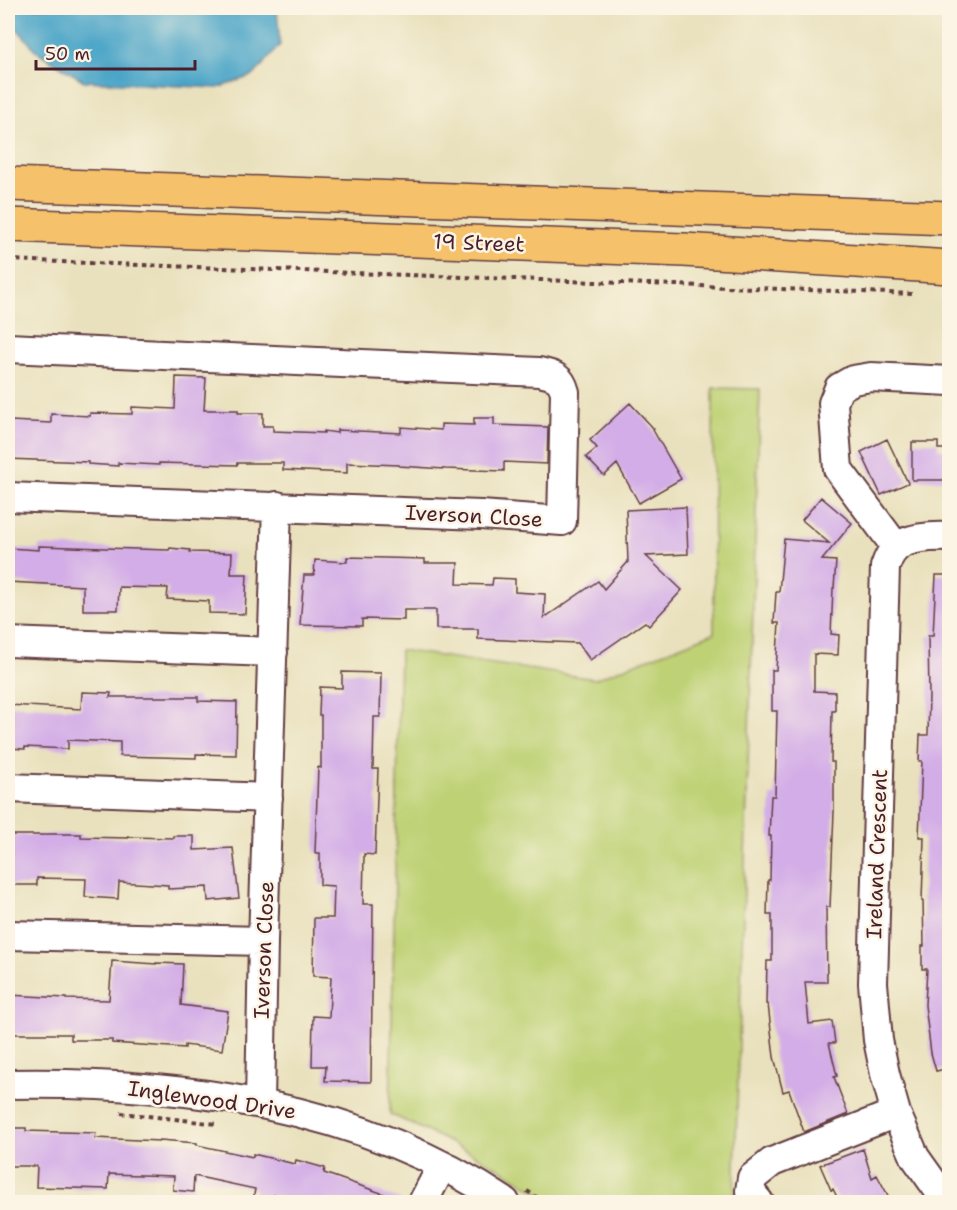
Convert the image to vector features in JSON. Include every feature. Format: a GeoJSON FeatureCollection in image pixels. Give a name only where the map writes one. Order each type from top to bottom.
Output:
{"type":"FeatureCollection","features":[{"type":"Feature","properties":{"kind":"main road","name":"19 Street"},"geometry":{"type":"LineString","coordinates":[[8,184],[950,218]]}},
{"type":"Feature","properties":{"kind":"main road","name":"19 Street"},"geometry":{"type":"LineString","coordinates":[[8,225],[684,250],[950,267]]}},
{"type":"Feature","properties":{"kind":"street","name":"Iverson Close"},"geometry":{"type":"LineString","coordinates":[[8,348],[539,372],[553,375],[562,383],[565,392],[562,521],[277,506],[8,497]]}},
{"type":"Feature","properties":{"kind":"street"},"geometry":{"type":"LineString","coordinates":[[950,381],[871,378],[853,380],[839,388],[832,403],[838,469],[896,547],[932,536],[950,537]]}},
{"type":"Feature","properties":{"kind":"street","name":"Iverson Close"},"geometry":{"type":"LineString","coordinates":[[260,1103],[277,506]]}},
{"type":"Feature","properties":{"kind":"street","name":"Ireland Crescent"},"geometry":{"type":"LineString","coordinates":[[896,547],[885,567],[873,983],[878,1040],[896,1113],[915,1157],[947,1203]]}},
{"type":"Feature","properties":{"kind":"street"},"geometry":{"type":"LineString","coordinates":[[8,642],[273,652]]}},
{"type":"Feature","properties":{"kind":"street"},"geometry":{"type":"LineString","coordinates":[[8,788],[268,798]]}},
{"type":"Feature","properties":{"kind":"street"},"geometry":{"type":"LineString","coordinates":[[8,935],[263,941]]}},
{"type":"Feature","properties":{"kind":"street","name":"Inglewood Drive"},"geometry":{"type":"LineString","coordinates":[[8,1084],[121,1086],[260,1103],[318,1117],[366,1133],[441,1166],[505,1203]]}},
{"type":"Feature","properties":{"kind":"street"},"geometry":{"type":"LineString","coordinates":[[759,1203],[750,1191],[752,1178],[772,1162],[896,1113]]}},
{"type":"Feature","properties":{"kind":"street"},"geometry":{"type":"LineString","coordinates":[[423,1203],[441,1166]]}},
{"type":"Feature","properties":{"kind":"path"},"geometry":{"type":"LineString","coordinates":[[8,260],[926,294]]}},
{"type":"Feature","properties":{"kind":"path"},"geometry":{"type":"LineString","coordinates":[[110,1113],[224,1125]]}},
{"type":"Feature","properties":{"kind":"green space"},"geometry":{"type":"Polygon","coordinates":[[[713,388],[760,389],[734,1202],[552,1202],[473,1154],[390,1114],[400,650],[595,679],[714,633],[713,388]]]}},
{"type":"Feature","properties":{"kind":"water"},"geometry":{"type":"Polygon","coordinates":[[[8,8],[277,8],[280,45],[254,75],[218,88],[84,81],[36,51],[8,18],[8,8]]]}},
{"type":"Feature","properties":{"kind":"building"},"geometry":{"type":"Polygon","coordinates":[[[176,377],[206,378],[204,410],[263,413],[263,426],[273,426],[273,431],[337,433],[337,430],[401,433],[401,427],[441,430],[441,424],[474,425],[474,418],[494,418],[494,425],[548,427],[547,464],[504,462],[504,471],[347,463],[347,473],[283,470],[283,463],[237,463],[237,465],[159,463],[159,465],[118,463],[118,466],[88,464],[88,462],[8,459],[10,421],[51,423],[51,414],[90,416],[90,413],[132,414],[132,407],[175,409],[176,377]]]}},
{"type":"Feature","properties":{"kind":"building"},"geometry":{"type":"Polygon","coordinates":[[[630,403],[654,429],[681,479],[639,503],[617,464],[604,476],[586,457],[597,448],[590,440],[630,403]]]}},
{"type":"Feature","properties":{"kind":"building"},"geometry":{"type":"Polygon","coordinates":[[[887,439],[908,483],[881,495],[861,452],[887,439]]]}},
{"type":"Feature","properties":{"kind":"building"},"geometry":{"type":"Polygon","coordinates":[[[912,442],[938,442],[938,449],[950,449],[950,480],[912,480],[912,442]]]}},
{"type":"Feature","properties":{"kind":"building"},"geometry":{"type":"Polygon","coordinates":[[[821,497],[852,523],[822,560],[836,561],[831,634],[839,635],[838,655],[814,654],[814,691],[835,692],[835,711],[832,711],[831,762],[834,762],[834,812],[830,907],[826,907],[827,982],[805,982],[809,1024],[832,1021],[835,1043],[829,1043],[837,1076],[834,1077],[848,1114],[804,1132],[789,1090],[783,1092],[774,1057],[768,1004],[766,1004],[767,961],[772,961],[772,915],[767,915],[768,880],[770,880],[771,796],[775,796],[777,711],[772,711],[772,670],[776,670],[779,623],[774,623],[784,539],[829,543],[802,520],[821,497]]]}},
{"type":"Feature","properties":{"kind":"building"},"geometry":{"type":"Polygon","coordinates":[[[686,507],[688,554],[646,556],[682,590],[649,626],[645,622],[590,660],[578,643],[478,639],[478,629],[436,629],[436,610],[404,610],[404,620],[362,619],[362,626],[300,625],[304,575],[314,575],[315,560],[347,562],[347,557],[425,559],[425,563],[458,563],[457,584],[492,585],[493,578],[515,579],[515,592],[545,594],[544,618],[598,581],[604,589],[628,562],[626,510],[686,507]]]}},
{"type":"Feature","properties":{"kind":"building"},"geometry":{"type":"Polygon","coordinates":[[[39,546],[169,550],[170,548],[190,550],[190,552],[232,553],[231,574],[247,574],[245,614],[209,613],[209,601],[167,599],[168,588],[119,587],[118,610],[83,610],[83,586],[8,582],[8,548],[39,550],[39,546]]]}},
{"type":"Feature","properties":{"kind":"building"},"geometry":{"type":"Polygon","coordinates":[[[936,575],[950,575],[950,1068],[936,1071],[931,1053],[925,1005],[927,969],[922,969],[924,837],[919,837],[922,761],[919,761],[920,735],[928,735],[928,636],[933,636],[936,575]]]}},
{"type":"Feature","properties":{"kind":"building"},"geometry":{"type":"Polygon","coordinates":[[[342,672],[381,673],[380,717],[374,717],[373,769],[378,769],[375,855],[364,854],[363,904],[373,904],[371,1082],[325,1081],[326,1066],[312,1066],[313,1016],[329,1017],[331,977],[313,976],[314,918],[333,918],[334,886],[320,885],[320,853],[315,853],[318,767],[321,768],[320,687],[342,688],[342,672]]]}},
{"type":"Feature","properties":{"kind":"building"},"geometry":{"type":"Polygon","coordinates":[[[82,692],[111,693],[110,697],[198,697],[198,701],[237,702],[236,755],[196,754],[196,758],[120,756],[120,742],[68,740],[68,749],[8,748],[8,705],[81,709],[82,692]]]}},
{"type":"Feature","properties":{"kind":"building"},"geometry":{"type":"Polygon","coordinates":[[[47,834],[128,838],[194,836],[194,850],[233,848],[239,898],[208,901],[207,887],[168,889],[168,885],[119,882],[118,899],[85,897],[86,879],[37,878],[37,885],[8,885],[8,835],[47,834]]]}},
{"type":"Feature","properties":{"kind":"building"},"geometry":{"type":"Polygon","coordinates":[[[112,961],[183,964],[181,1005],[228,1011],[222,1050],[185,1045],[185,1048],[112,1043],[112,1040],[71,1040],[71,1034],[8,1034],[8,995],[109,1000],[112,961]]]}},
{"type":"Feature","properties":{"kind":"building"},"geometry":{"type":"Polygon","coordinates":[[[8,1128],[26,1128],[26,1131],[96,1133],[95,1138],[197,1143],[197,1145],[253,1157],[253,1154],[295,1164],[296,1160],[325,1168],[324,1173],[401,1200],[400,1203],[298,1203],[274,1195],[272,1203],[263,1203],[253,1200],[255,1189],[194,1176],[193,1192],[173,1190],[174,1176],[109,1174],[108,1189],[36,1187],[37,1166],[8,1166],[8,1128]]]}},
{"type":"Feature","properties":{"kind":"building"},"geometry":{"type":"Polygon","coordinates":[[[863,1149],[872,1178],[877,1175],[892,1203],[840,1203],[833,1189],[831,1190],[820,1165],[863,1149]]]}}]}
